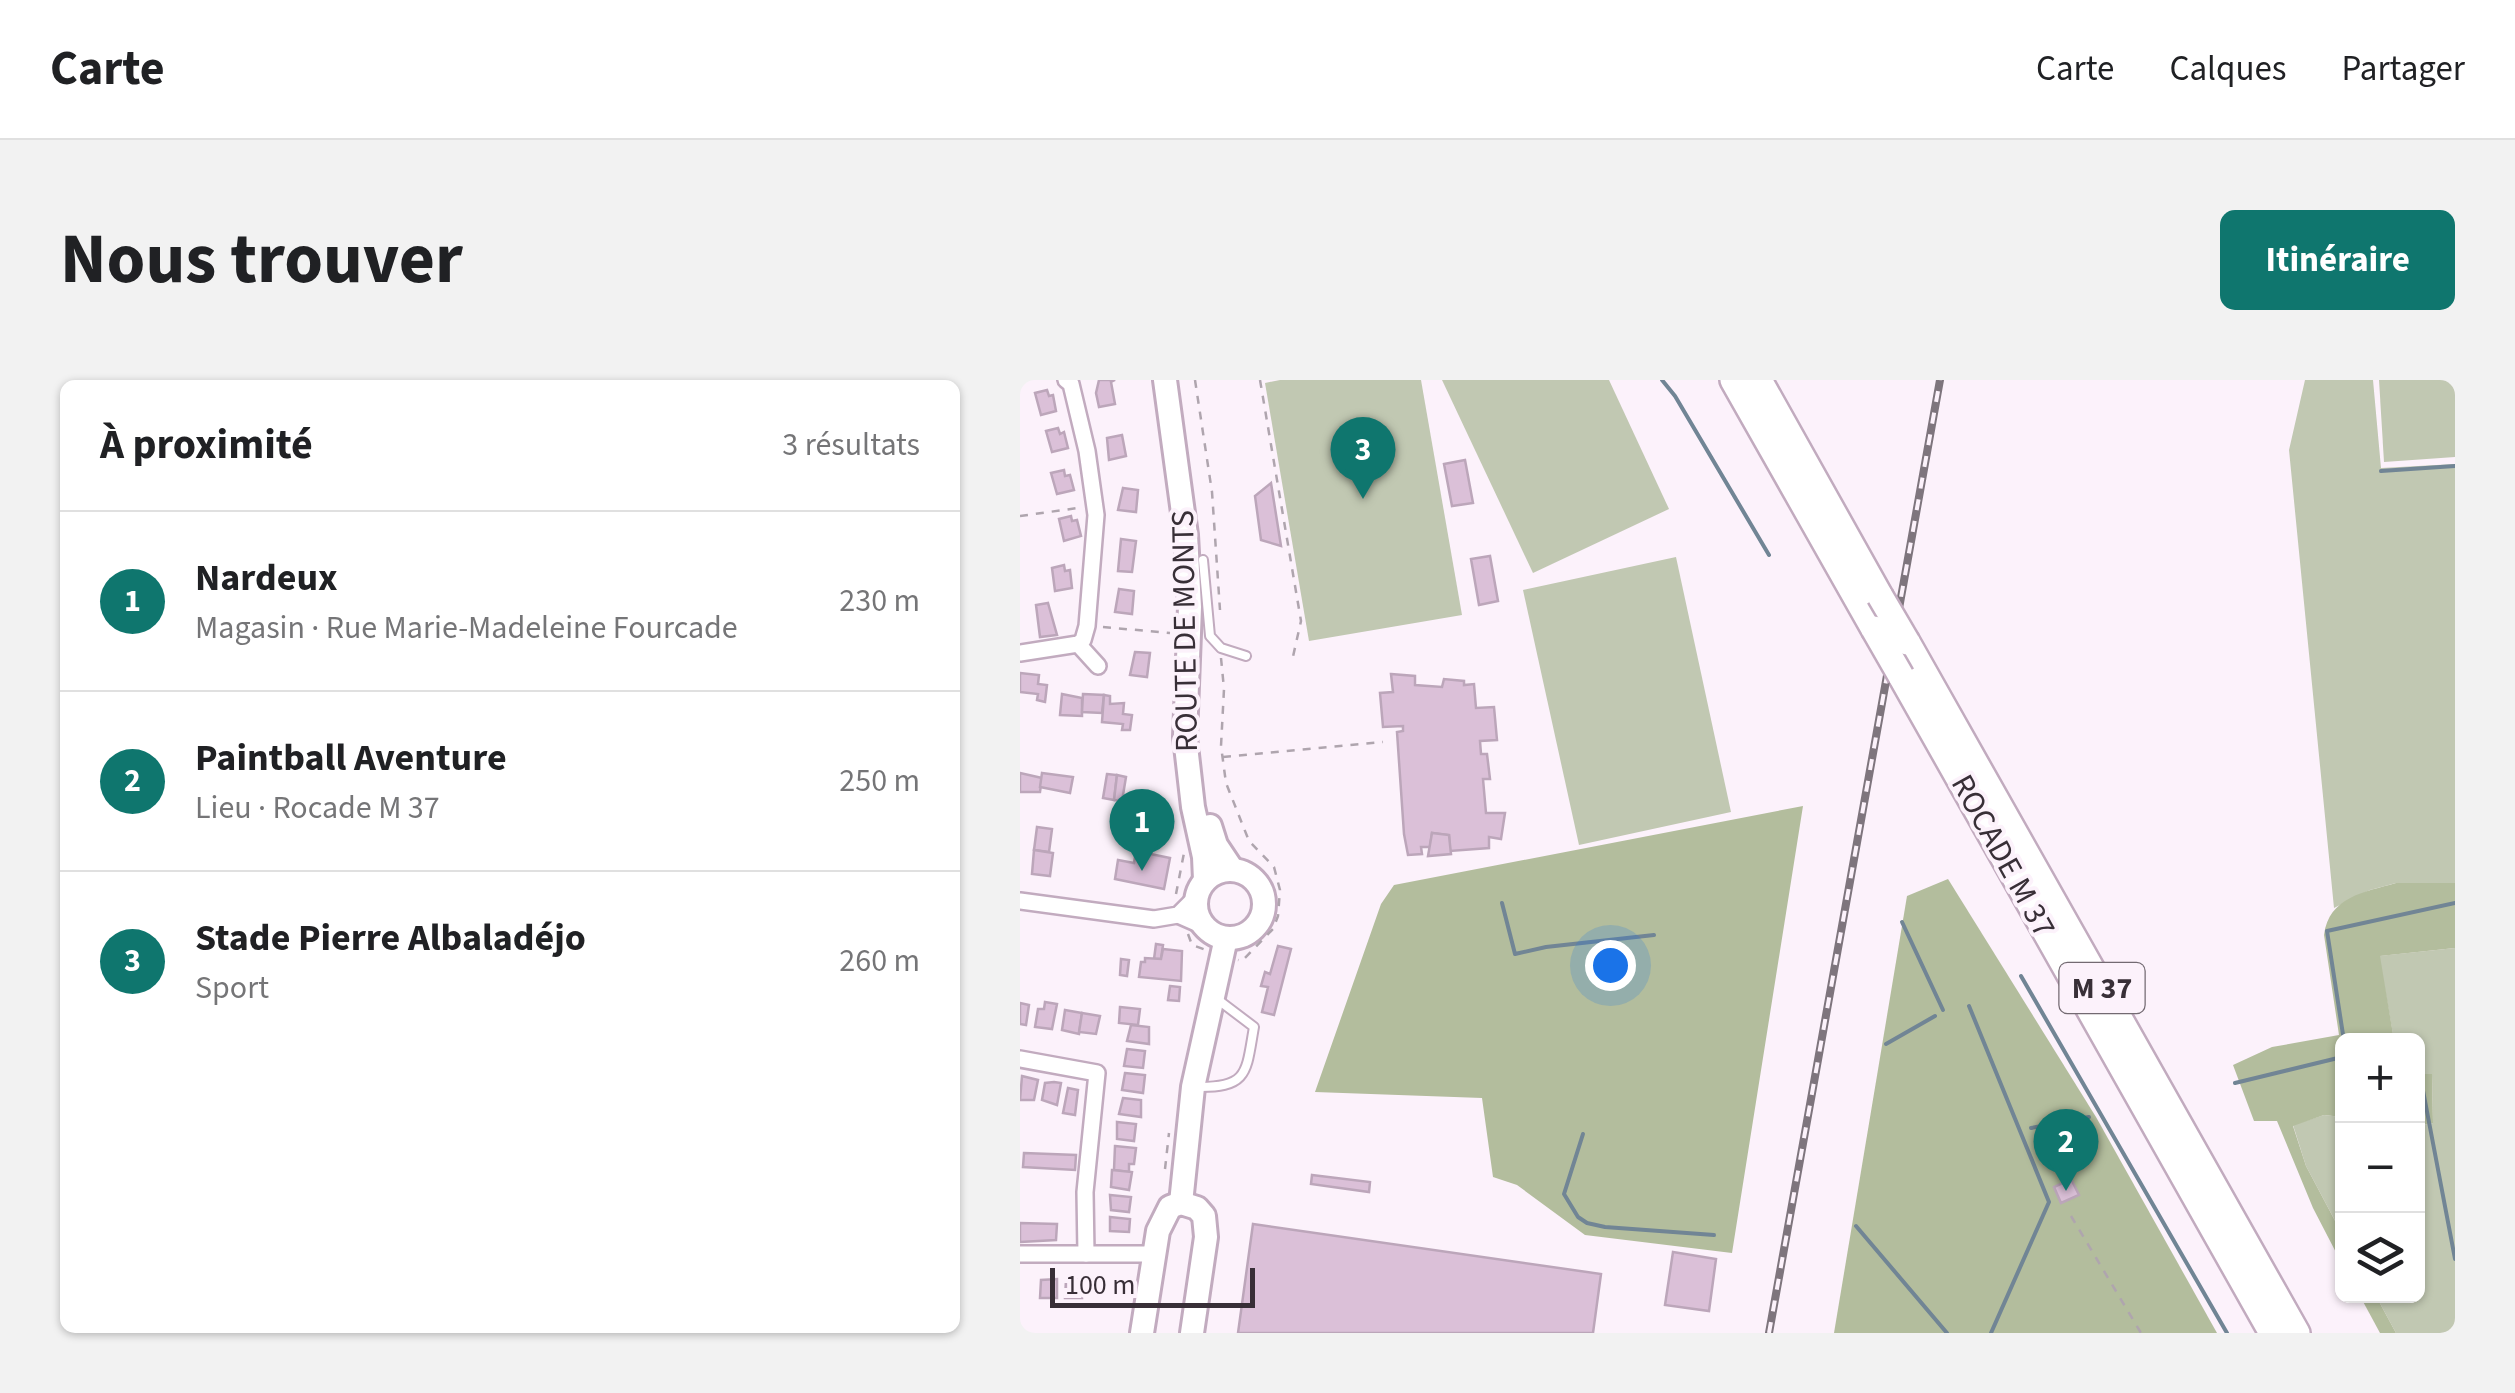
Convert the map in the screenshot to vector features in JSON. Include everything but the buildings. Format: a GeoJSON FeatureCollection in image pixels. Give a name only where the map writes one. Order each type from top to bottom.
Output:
{"type":"FeatureCollection","features":[{"type":"Feature","properties":{"kind":"highway"},"geometry":{"type":"LineString","coordinates":[[1724,380],[1760,426]]}},
{"type":"Feature","properties":{"kind":"highway","name":"ROCADE M 37"},"geometry":{"type":"LineString","coordinates":[[1733,380],[2272,1333]]}},
{"type":"Feature","properties":{"kind":"highway","name":"ROCADE M 37"},"geometry":{"type":"LineString","coordinates":[[1759,381],[2297,1333]]}},
{"type":"Feature","properties":{"kind":"main road","name":"ROUTE DE MONTS"},"geometry":{"type":"LineString","coordinates":[[1165,380],[1188,562],[1190,624],[1184,713],[1186,758],[1204,857],[1200,889]]}},
{"type":"Feature","properties":{"kind":"main road","name":"ROUTE DE MONTS"},"geometry":{"type":"LineString","coordinates":[[1181,380],[1203,560],[1196,689],[1198,757],[1212,836],[1232,870]]}},
{"type":"Feature","properties":{"kind":"main road"},"geometry":{"type":"LineString","coordinates":[[1222,870],[1232,870],[1253,878],[1260,886],[1264,908],[1256,927],[1236,938],[1226,938],[1203,926],[1196,910],[1200,889],[1222,870]]}},
{"type":"Feature","properties":{"kind":"main road"},"geometry":{"type":"LineString","coordinates":[[1181,1202],[1193,1087],[1226,938]]}},
{"type":"Feature","properties":{"kind":"main road"},"geometry":{"type":"LineString","coordinates":[[1142,1333],[1162,1218],[1170,1207],[1181,1202],[1198,1208],[1206,1225],[1192,1333]]}},
{"type":"Feature","properties":{"kind":"street"},"geometry":{"type":"LineString","coordinates":[[1020,653],[1078,644],[1087,626],[1095,506],[1087,451],[1071,384],[1066,380]]}},
{"type":"Feature","properties":{"kind":"street"},"geometry":{"type":"LineString","coordinates":[[1078,644],[1098,666]]}},
{"type":"Feature","properties":{"kind":"street"},"geometry":{"type":"LineString","coordinates":[[1178,915],[1200,889]]}},
{"type":"Feature","properties":{"kind":"street"},"geometry":{"type":"LineString","coordinates":[[1020,901],[1146,919],[1178,915],[1203,926]]}},
{"type":"Feature","properties":{"kind":"street"},"geometry":{"type":"LineString","coordinates":[[1020,1058],[1098,1072],[1085,1192],[1086,1254]]}},
{"type":"Feature","properties":{"kind":"street"},"geometry":{"type":"LineString","coordinates":[[1020,1254],[1155,1254]]}},
{"type":"Feature","properties":{"kind":"lane"},"geometry":{"type":"LineString","coordinates":[[1203,560],[1210,636],[1220,648],[1246,656]]}},
{"type":"Feature","properties":{"kind":"lane"},"geometry":{"type":"LineString","coordinates":[[1193,1087],[1234,1084],[1246,1069],[1254,1028],[1211,995]]}},
{"type":"Feature","properties":{"kind":"path"},"geometry":{"type":"LineString","coordinates":[[1196,380],[1212,492],[1220,610]]}},
{"type":"Feature","properties":{"kind":"path"},"geometry":{"type":"LineString","coordinates":[[1260,380],[1301,620],[1292,661]]}},
{"type":"Feature","properties":{"kind":"path"},"geometry":{"type":"LineString","coordinates":[[1020,516],[1095,506]]}},
{"type":"Feature","properties":{"kind":"path"},"geometry":{"type":"LineString","coordinates":[[1087,626],[1178,633]]}},
{"type":"Feature","properties":{"kind":"path"},"geometry":{"type":"LineString","coordinates":[[1220,648],[1224,689],[1222,757],[1232,799],[1249,840],[1274,867],[1280,890],[1273,929],[1242,961]]}},
{"type":"Feature","properties":{"kind":"path"},"geometry":{"type":"LineString","coordinates":[[1222,757],[1383,742]]}},
{"type":"Feature","properties":{"kind":"path"},"geometry":{"type":"LineString","coordinates":[[1164,1176],[1169,1130]]}},
{"type":"Feature","properties":{"kind":"path"},"geometry":{"type":"LineString","coordinates":[[2071,1216],[2142,1333]]}},
{"type":"Feature","properties":{"kind":"green space"},"geometry":{"type":"Polygon","coordinates":[[[1421,380],[1462,615],[1309,641],[1265,383],[1421,380]]]}},
{"type":"Feature","properties":{"kind":"green space"},"geometry":{"type":"Polygon","coordinates":[[[1442,380],[1609,380],[1669,509],[1533,573],[1442,380]]]}},
{"type":"Feature","properties":{"kind":"green space"},"geometry":{"type":"Polygon","coordinates":[[[2305,380],[2373,380],[2381,468],[2455,464],[2455,883],[2396,883],[2370,890],[2334,908],[2289,450],[2305,380]]]}},
{"type":"Feature","properties":{"kind":"green space"},"geometry":{"type":"Polygon","coordinates":[[[2379,380],[2455,380],[2455,457],[2384,462],[2379,380]]]}},
{"type":"Feature","properties":{"kind":"green space"},"geometry":{"type":"Polygon","coordinates":[[[1676,557],[1731,812],[1579,845],[1523,590],[1676,557]]]}},
{"type":"Feature","properties":{"kind":"green space"},"geometry":{"type":"Polygon","coordinates":[[[1803,806],[1732,1253],[1585,1235],[1517,1185],[1493,1177],[1482,1098],[1315,1092],[1381,904],[1394,885],[1803,806]]]}},
{"type":"Feature","properties":{"kind":"green space"},"geometry":{"type":"Polygon","coordinates":[[[1948,879],[2096,1117],[2217,1333],[1834,1333],[1907,896],[1948,879]]]}},
{"type":"Feature","properties":{"kind":"green space"},"geometry":{"type":"Polygon","coordinates":[[[2396,883],[2455,883],[2455,948],[2380,956],[2393,1033],[2339,1033],[2324,935],[2327,922],[2341,904],[2396,883]]]}},
{"type":"Feature","properties":{"kind":"green space"},"geometry":{"type":"Polygon","coordinates":[[[2455,948],[2455,1333],[2396,1333],[2380,1303],[2425,1303],[2425,1125],[2433,1123],[2432,1075],[2425,1074],[2425,1033],[2393,1033],[2379,956],[2455,948]]]}},
{"type":"Feature","properties":{"kind":"green space"},"geometry":{"type":"Polygon","coordinates":[[[2335,1036],[2335,1116],[2324,1115],[2293,1126],[2306,1166],[2335,1221],[2335,1250],[2277,1121],[2254,1121],[2233,1065],[2272,1047],[2335,1036]]]}},
{"type":"Feature","properties":{"kind":"green space"},"geometry":{"type":"Polygon","coordinates":[[[2425,1074],[2432,1074],[2433,1123],[2425,1125],[2425,1074]]]}},
{"type":"Feature","properties":{"kind":"green space"},"geometry":{"type":"Polygon","coordinates":[[[2324,1115],[2335,1116],[2335,1221],[2306,1166],[2293,1125],[2324,1115]]]}},
{"type":"Feature","properties":{"kind":"green space"},"geometry":{"type":"Polygon","coordinates":[[[2364,1303],[2380,1303],[2396,1333],[2380,1333],[2364,1303]]]}},
{"type":"Feature","properties":{"kind":"waterway"},"geometry":{"type":"LineString","coordinates":[[1662,380],[1769,555]]}},
{"type":"Feature","properties":{"kind":"waterway"},"geometry":{"type":"LineString","coordinates":[[2381,471],[2455,466]]}},
{"type":"Feature","properties":{"kind":"waterway"},"geometry":{"type":"LineString","coordinates":[[1502,903],[1515,954],[1654,935]]}},
{"type":"Feature","properties":{"kind":"waterway"},"geometry":{"type":"LineString","coordinates":[[2343,1033],[2327,931],[2455,903]]}},
{"type":"Feature","properties":{"kind":"waterway"},"geometry":{"type":"LineString","coordinates":[[1902,922],[1943,1010]]}},
{"type":"Feature","properties":{"kind":"waterway"},"geometry":{"type":"LineString","coordinates":[[2021,976],[2227,1333]]}},
{"type":"Feature","properties":{"kind":"waterway"},"geometry":{"type":"LineString","coordinates":[[1969,1006],[2049,1202],[1991,1333]]}},
{"type":"Feature","properties":{"kind":"waterway"},"geometry":{"type":"LineString","coordinates":[[1886,1044],[1935,1016]]}},
{"type":"Feature","properties":{"kind":"waterway"},"geometry":{"type":"LineString","coordinates":[[2235,1083],[2335,1059]]}},
{"type":"Feature","properties":{"kind":"waterway"},"geometry":{"type":"LineString","coordinates":[[2425,1101],[2455,1259]]}},
{"type":"Feature","properties":{"kind":"waterway"},"geometry":{"type":"LineString","coordinates":[[2031,1128],[2089,1117]]}},
{"type":"Feature","properties":{"kind":"waterway"},"geometry":{"type":"LineString","coordinates":[[1583,1134],[1564,1194],[1578,1217],[1605,1227],[1714,1235]]}},
{"type":"Feature","properties":{"kind":"waterway"},"geometry":{"type":"LineString","coordinates":[[1856,1226],[1947,1333]]}},
{"type":"Feature","properties":{"kind":"railway"},"geometry":{"type":"LineString","coordinates":[[1769,1333],[1940,380]]}},
{"type":"Feature","properties":{"kind":"place","name":"Stade Pierre Albaladéjo"},"geometry":{"type":"Point","coordinates":[1363,499]}},
{"type":"Feature","properties":{"kind":"place","name":"Nardeux"},"geometry":{"type":"Point","coordinates":[1142,871]}},
{"type":"Feature","properties":{"kind":"place","name":"Paintball Aventure"},"geometry":{"type":"Point","coordinates":[2066,1191]}}]}
